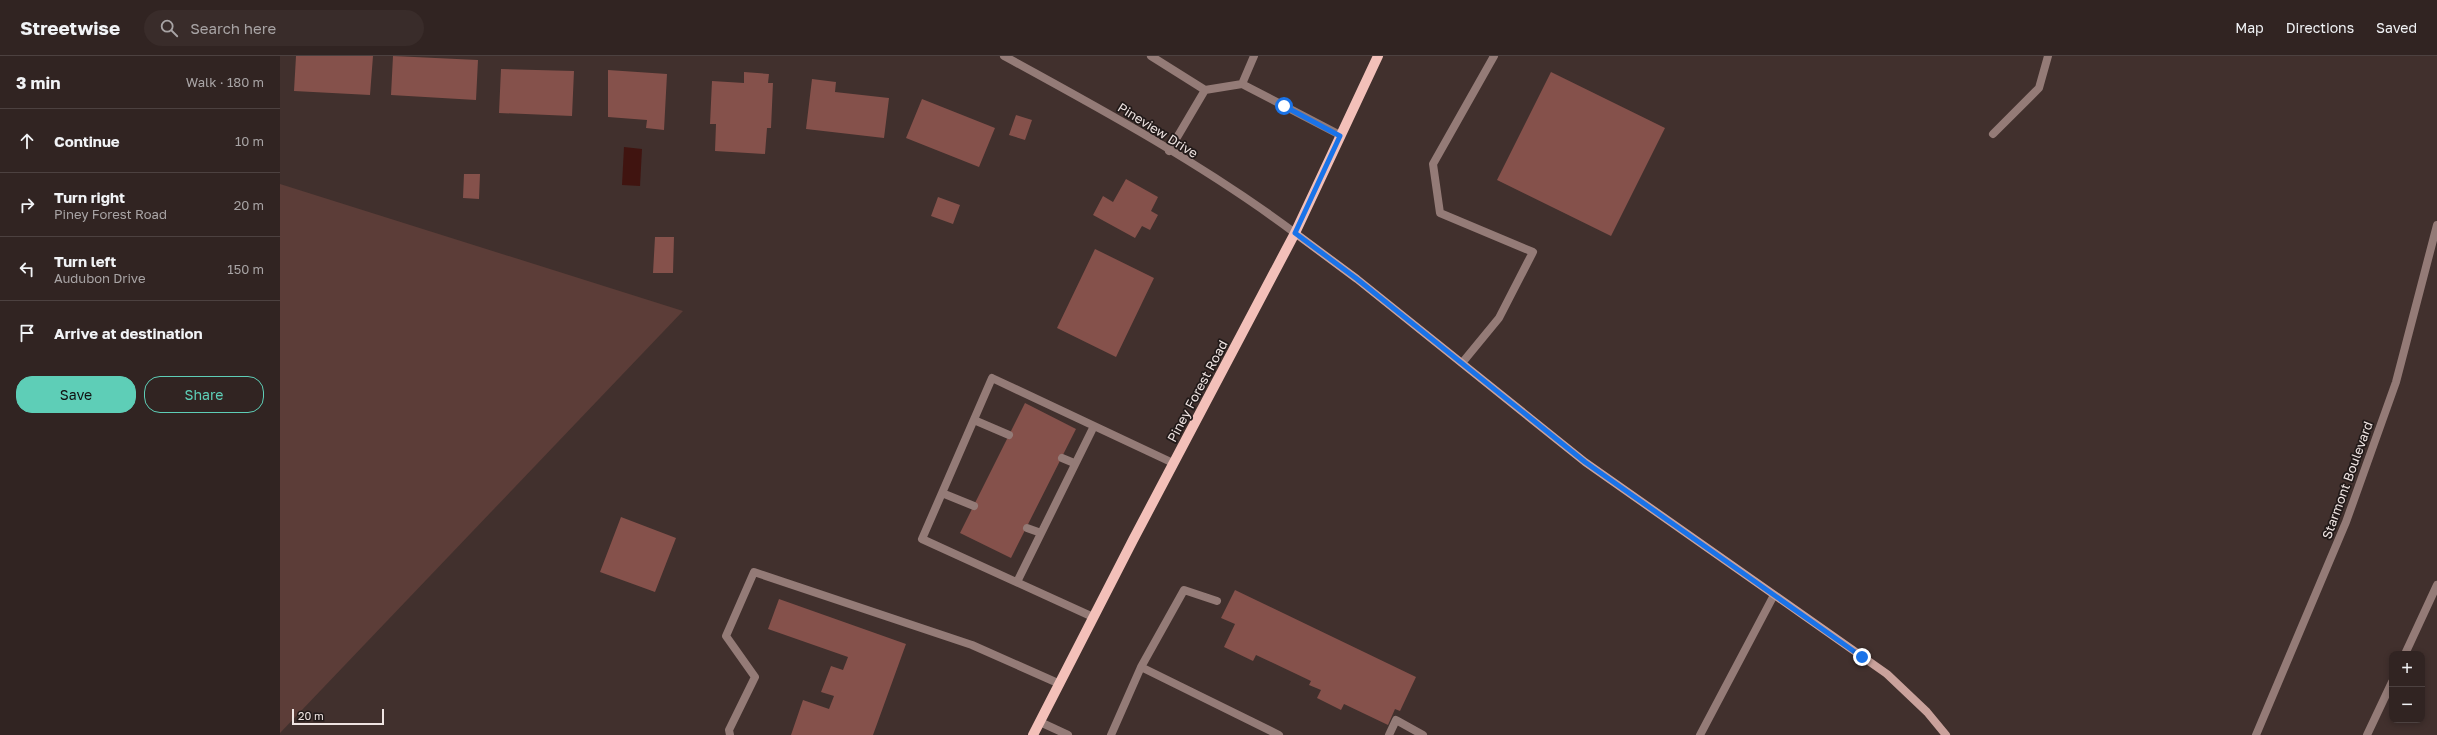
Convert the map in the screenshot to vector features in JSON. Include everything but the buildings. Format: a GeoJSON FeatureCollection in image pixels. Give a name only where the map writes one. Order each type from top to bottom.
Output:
{"type":"FeatureCollection","features":[{"type":"Feature","properties":{"kind":"main road","name":"Piney Forest Road"},"geometry":{"type":"LineString","coordinates":[[1033,735],[1173,463],[1295,233],[1378,56]]}},
{"type":"Feature","properties":{"kind":"street","name":"Pineview Drive"},"geometry":{"type":"LineString","coordinates":[[1004,56],[1107,112],[1258,206],[1295,233]]}},
{"type":"Feature","properties":{"kind":"street"},"geometry":{"type":"LineString","coordinates":[[1151,56],[1205,90],[1242,84],[1340,136]]}},
{"type":"Feature","properties":{"kind":"street"},"geometry":{"type":"LineString","coordinates":[[1242,84],[1254,56]]}},
{"type":"Feature","properties":{"kind":"street"},"geometry":{"type":"LineString","coordinates":[[1462,364],[1499,318],[1533,252],[1440,213],[1433,164],[1494,56]]}},
{"type":"Feature","properties":{"kind":"street"},"geometry":{"type":"LineString","coordinates":[[1993,134],[2040,88],[2048,56]]}},
{"type":"Feature","properties":{"kind":"street"},"geometry":{"type":"LineString","coordinates":[[1169,151],[1205,90]]}},
{"type":"Feature","properties":{"kind":"street","name":"Starmont Boulevard"},"geometry":{"type":"LineString","coordinates":[[2256,735],[2346,522],[2396,382],[2437,225]]}},
{"type":"Feature","properties":{"kind":"street"},"geometry":{"type":"LineString","coordinates":[[1295,233],[1357,279],[1585,462],[1887,674],[1927,712],[1946,735]]}},
{"type":"Feature","properties":{"kind":"street"},"geometry":{"type":"LineString","coordinates":[[1093,618],[922,539],[992,378],[1173,463]]}},
{"type":"Feature","properties":{"kind":"street"},"geometry":{"type":"LineString","coordinates":[[974,420],[1009,435]]}},
{"type":"Feature","properties":{"kind":"street"},"geometry":{"type":"LineString","coordinates":[[1017,582],[1074,463],[1094,426]]}},
{"type":"Feature","properties":{"kind":"street"},"geometry":{"type":"LineString","coordinates":[[1062,458],[1074,463]]}},
{"type":"Feature","properties":{"kind":"street"},"geometry":{"type":"LineString","coordinates":[[942,492],[974,506]]}},
{"type":"Feature","properties":{"kind":"street"},"geometry":{"type":"LineString","coordinates":[[1026,528],[1041,533]]}},
{"type":"Feature","properties":{"kind":"street"},"geometry":{"type":"LineString","coordinates":[[730,735],[729,730],[755,677],[726,636],[754,572],[972,645],[1060,684]]}},
{"type":"Feature","properties":{"kind":"street"},"geometry":{"type":"LineString","coordinates":[[2406,651],[2437,585]]}},
{"type":"Feature","properties":{"kind":"street"},"geometry":{"type":"LineString","coordinates":[[1111,735],[1142,667],[1184,590],[1217,601]]}},
{"type":"Feature","properties":{"kind":"street"},"geometry":{"type":"LineString","coordinates":[[1700,735],[1774,595]]}},
{"type":"Feature","properties":{"kind":"street"},"geometry":{"type":"LineString","coordinates":[[1142,667],[1279,735]]}},
{"type":"Feature","properties":{"kind":"street"},"geometry":{"type":"LineString","coordinates":[[2367,735],[2390,687]]}},
{"type":"Feature","properties":{"kind":"street"},"geometry":{"type":"LineString","coordinates":[[1389,735],[1396,720],[1423,735]]}},
{"type":"Feature","properties":{"kind":"street"},"geometry":{"type":"LineString","coordinates":[[1040,722],[1068,735]]}},
{"type":"Feature","properties":{"kind":"shaded area"},"geometry":{"type":"Polygon","coordinates":[[[624,147],[642,149],[640,186],[622,185],[624,147]]]}},
{"type":"Feature","properties":{"kind":"shaded area"},"geometry":{"type":"Polygon","coordinates":[[[280,184],[683,311],[280,733],[280,184]]]}},
{"type":"Feature","properties":{"kind":"route"},"geometry":{"type":"LineString","coordinates":[[1284,106],[1340,136],[1295,233],[1357,279],[1585,462],[1862,657]]}}]}
